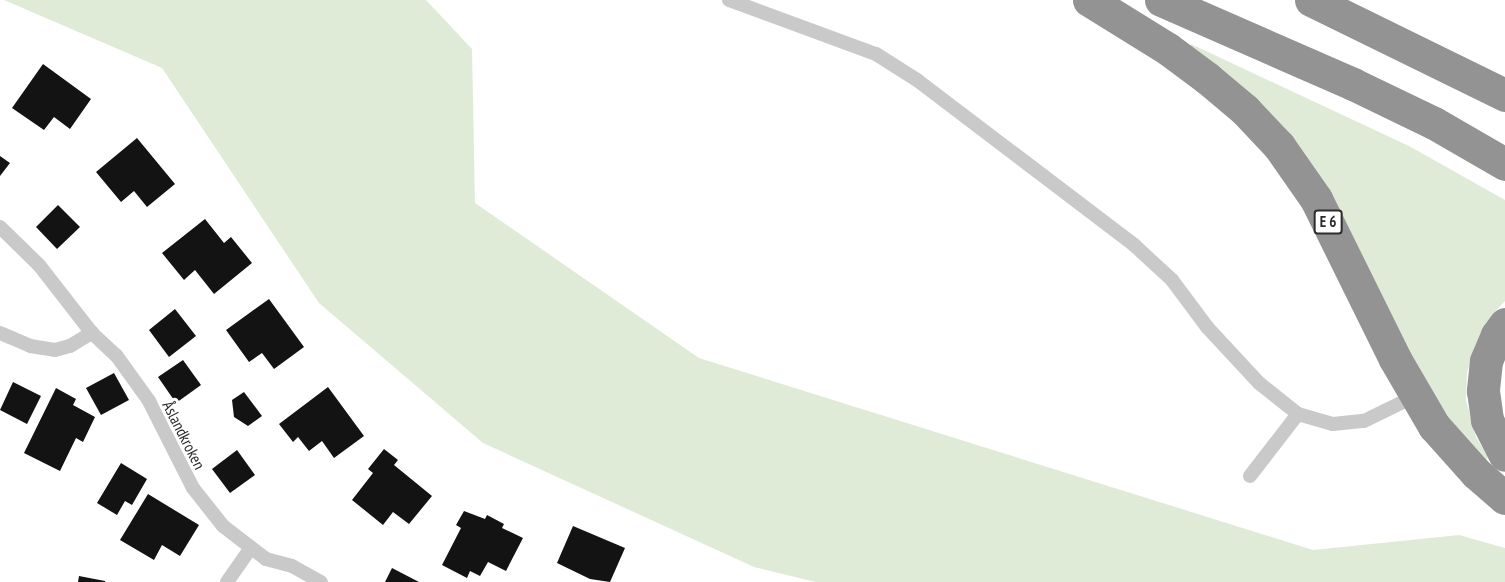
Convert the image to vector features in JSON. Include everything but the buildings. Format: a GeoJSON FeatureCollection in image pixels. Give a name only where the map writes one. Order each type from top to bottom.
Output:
{"type":"FeatureCollection","features":[{"type":"Feature","properties":{"kind":"highway","name":"E 6"},"geometry":{"type":"LineString","coordinates":[[1089,0],[1168,49],[1208,78],[1245,110],[1279,146],[1316,199],[1415,396],[1454,451],[1505,498]]}},
{"type":"Feature","properties":{"kind":"highway"},"geometry":{"type":"LineString","coordinates":[[1161,0],[1353,84],[1434,123],[1505,164]]}},
{"type":"Feature","properties":{"kind":"highway"},"geometry":{"type":"LineString","coordinates":[[1311,0],[1505,95]]}},
{"type":"Feature","properties":{"kind":"highway"},"geometry":{"type":"LineString","coordinates":[[1505,324],[1486,361],[1483,391],[1487,420],[1505,455]]}},
{"type":"Feature","properties":{"kind":"lane"},"geometry":{"type":"LineString","coordinates":[[729,0],[876,54],[917,80],[1134,245],[1172,280],[1207,327],[1259,383],[1298,414],[1333,424],[1364,421],[1415,396]]}},
{"type":"Feature","properties":{"kind":"lane","name":"Åslandkroken"},"geometry":{"type":"LineString","coordinates":[[0,227],[39,266],[92,333],[116,355],[149,401],[193,488],[223,526],[250,549],[266,559],[292,566],[321,582]]}},
{"type":"Feature","properties":{"kind":"lane"},"geometry":{"type":"LineString","coordinates":[[0,333],[30,346],[55,350],[70,346],[92,333]]}},
{"type":"Feature","properties":{"kind":"lane"},"geometry":{"type":"LineString","coordinates":[[1250,476],[1298,414]]}},
{"type":"Feature","properties":{"kind":"lane"},"geometry":{"type":"LineString","coordinates":[[227,582],[250,549]]}},
{"type":"Feature","properties":{"kind":"green space"},"geometry":{"type":"Polygon","coordinates":[[[4,0],[426,0],[472,49],[475,203],[699,358],[1313,550],[1459,535],[1505,548],[1505,582],[816,582],[754,567],[483,443],[319,303],[162,68],[4,0]]]}},
{"type":"Feature","properties":{"kind":"green space"},"geometry":{"type":"Polygon","coordinates":[[[1191,44],[1409,146],[1505,200],[1505,301],[1492,315],[1475,347],[1467,373],[1466,400],[1476,437],[1488,457],[1485,463],[1459,435],[1395,327],[1188,50],[1191,44]]]}}]}
